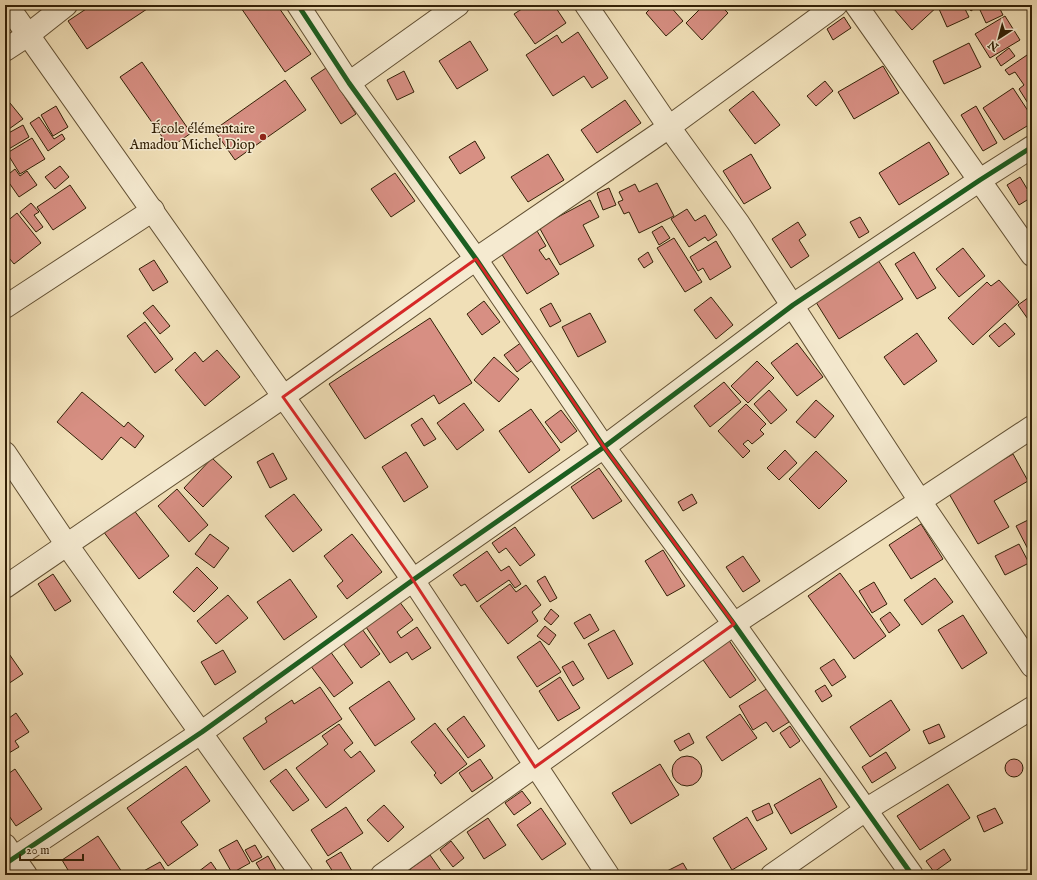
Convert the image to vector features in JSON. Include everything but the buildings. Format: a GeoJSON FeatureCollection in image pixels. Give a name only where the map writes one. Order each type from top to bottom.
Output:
{"type":"FeatureCollection","features":[{"type":"Feature","properties":{"kind":"street"},"geometry":{"type":"LineString","coordinates":[[7,5],[413,580],[535,767],[608,875]]}},
{"type":"Feature","properties":{"kind":"street"},"geometry":{"type":"LineString","coordinates":[[5,50],[28,35],[66,5]]}},
{"type":"Feature","properties":{"kind":"street"},"geometry":{"type":"LineString","coordinates":[[298,5],[349,83],[476,259],[604,447],[734,624],[912,875]]}},
{"type":"Feature","properties":{"kind":"street"},"geometry":{"type":"LineString","coordinates":[[349,83],[458,5]]}},
{"type":"Feature","properties":{"kind":"street"},"geometry":{"type":"LineString","coordinates":[[586,5],[669,127],[739,224],[920,501],[1032,666]]}},
{"type":"Feature","properties":{"kind":"street"},"geometry":{"type":"LineString","coordinates":[[5,587],[283,397],[476,259],[669,127],[836,5]]}},
{"type":"Feature","properties":{"kind":"street"},"geometry":{"type":"LineString","coordinates":[[856,5],[1032,255]]}},
{"type":"Feature","properties":{"kind":"street"},"geometry":{"type":"LineString","coordinates":[[12,861],[202,732],[413,580],[604,447],[793,305],[1032,147]]}},
{"type":"Feature","properties":{"kind":"street"},"geometry":{"type":"LineString","coordinates":[[5,308],[153,210]]}},
{"type":"Feature","properties":{"kind":"street"},"geometry":{"type":"LineString","coordinates":[[382,875],[734,624],[1032,427]]}},
{"type":"Feature","properties":{"kind":"street"},"geometry":{"type":"LineString","coordinates":[[5,452],[67,545],[202,732],[302,875]]}},
{"type":"Feature","properties":{"kind":"street"},"geometry":{"type":"LineString","coordinates":[[772,875],[867,810],[1032,708]]}},
{"type":"Feature","properties":{"kind":"highlighted area"},"geometry":{"type":"Polygon","coordinates":[[[476,259],[604,447],[734,624],[535,767],[413,580],[283,397],[476,259]]]}},
{"type":"Feature","properties":{"kind":"cycle path"},"geometry":{"type":"LineString","coordinates":[[298,5],[349,83],[476,259],[604,447],[734,624],[912,875]]}},
{"type":"Feature","properties":{"kind":"cycle path"},"geometry":{"type":"LineString","coordinates":[[5,864],[202,732],[413,580],[604,447],[793,305],[1032,147]]}},
{"type":"Feature","properties":{"kind":"place","name":"École élémentaire Amadou Michel Diop"},"geometry":{"type":"Point","coordinates":[263,137]}}]}
